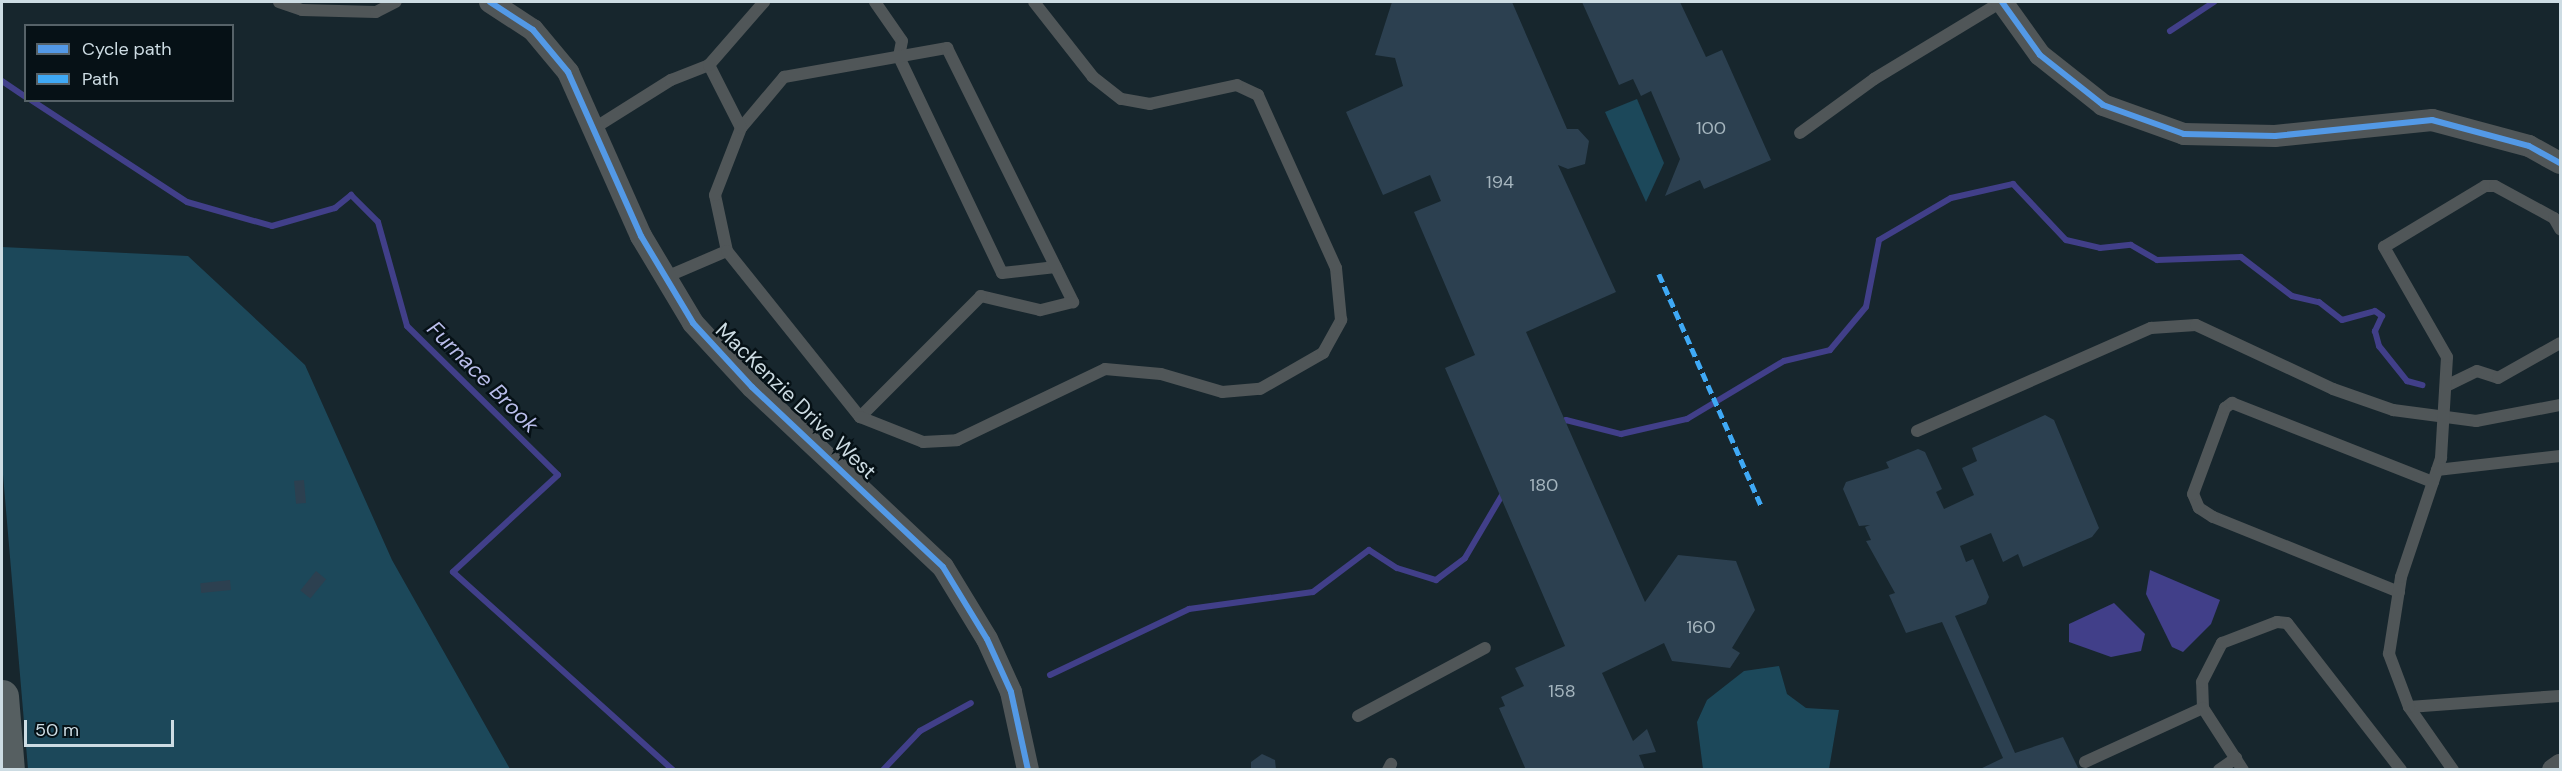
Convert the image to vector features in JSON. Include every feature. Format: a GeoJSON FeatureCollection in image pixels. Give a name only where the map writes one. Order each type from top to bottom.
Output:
{"type":"FeatureCollection","features":[{"type":"Feature","properties":{"kind":"main road"},"geometry":{"type":"LineString","coordinates":[[2,696],[8,770]]}},
{"type":"Feature","properties":{"kind":"street","name":"MacKenzie Drive West"},"geometry":{"type":"LineString","coordinates":[[490,2],[533,30],[568,72],[596,127],[641,236],[693,323],[752,387],[942,567],[987,639],[1011,692],[1028,770]]}},
{"type":"Feature","properties":{"kind":"street"},"geometry":{"type":"LineString","coordinates":[[2001,2],[2040,55],[2103,105],[2184,134],[2275,136],[2432,120],[2529,146],[2560,163]]}},
{"type":"Feature","properties":{"kind":"street"},"geometry":{"type":"LineString","coordinates":[[2553,770],[2560,765]]}},
{"type":"Feature","properties":{"kind":"lane"},"geometry":{"type":"LineString","coordinates":[[279,2],[302,10],[376,12],[396,2]]}},
{"type":"Feature","properties":{"kind":"lane"},"geometry":{"type":"LineString","coordinates":[[596,127],[671,80],[709,64],[764,2]]}},
{"type":"Feature","properties":{"kind":"lane"},"geometry":{"type":"LineString","coordinates":[[875,2],[902,41],[899,57],[1002,273],[1056,267]]}},
{"type":"Feature","properties":{"kind":"lane"},"geometry":{"type":"LineString","coordinates":[[860,417],[981,296],[1040,310],[1073,302],[948,48],[784,77],[741,128],[715,195],[727,251],[860,417],[923,442],[957,440],[1105,369],[1161,374],[1222,392],[1260,389],[1323,353],[1341,320],[1336,268],[1258,95],[1237,86],[1150,104],[1121,99],[1093,77],[1034,2]]}},
{"type":"Feature","properties":{"kind":"lane"},"geometry":{"type":"LineString","coordinates":[[1800,133],[1875,79],[2001,2]]}},
{"type":"Feature","properties":{"kind":"lane"},"geometry":{"type":"LineString","coordinates":[[709,64],[741,128]]}},
{"type":"Feature","properties":{"kind":"lane"},"geometry":{"type":"LineString","coordinates":[[2453,770],[2409,707],[2389,654],[2399,592],[2435,476],[2445,417],[2447,357],[2386,254],[2385,243],[2485,186],[2495,186],[2554,218],[2560,229]]}},
{"type":"Feature","properties":{"kind":"lane"},"geometry":{"type":"LineString","coordinates":[[666,277],[727,251]]}},
{"type":"Feature","properties":{"kind":"lane"},"geometry":{"type":"LineString","coordinates":[[1917,431],[2151,328],[2196,326],[2333,389],[2393,410],[2476,421],[2560,405]]}},
{"type":"Feature","properties":{"kind":"lane"},"geometry":{"type":"LineString","coordinates":[[2446,386],[2477,371],[2498,378],[2560,343]]}},
{"type":"Feature","properties":{"kind":"lane"},"geometry":{"type":"LineString","coordinates":[[2399,592],[2213,517],[2199,508],[2193,494],[2225,408],[2232,403],[2435,476],[2560,456]]}},
{"type":"Feature","properties":{"kind":"lane"},"geometry":{"type":"LineString","coordinates":[[2243,770],[2203,708],[2202,682],[2222,643],[2277,622],[2287,623],[2401,770]]}},
{"type":"Feature","properties":{"kind":"lane"},"geometry":{"type":"LineString","coordinates":[[1358,716],[1485,648]]}},
{"type":"Feature","properties":{"kind":"lane"},"geometry":{"type":"LineString","coordinates":[[2409,707],[2560,696]]}},
{"type":"Feature","properties":{"kind":"lane"},"geometry":{"type":"LineString","coordinates":[[2085,762],[2203,708]]}},
{"type":"Feature","properties":{"kind":"lane"},"geometry":{"type":"LineString","coordinates":[[2219,770],[2236,758]]}},
{"type":"Feature","properties":{"kind":"shaded area"},"geometry":{"type":"Polygon","coordinates":[[[1637,99],[1664,163],[1646,202],[1605,112],[1637,99]]]}},
{"type":"Feature","properties":{"kind":"shaded area"},"geometry":{"type":"Polygon","coordinates":[[[2,247],[188,256],[305,365],[392,560],[510,769],[28,769],[2,463],[2,247]]]}},
{"type":"Feature","properties":{"kind":"shaded area"},"geometry":{"type":"Polygon","coordinates":[[[2150,570],[2220,600],[2211,624],[2183,652],[2172,647],[2146,594],[2150,570]]]}},
{"type":"Feature","properties":{"kind":"shaded area"},"geometry":{"type":"Polygon","coordinates":[[[2114,603],[2145,634],[2141,651],[2111,657],[2069,642],[2069,624],[2114,603]]]}},
{"type":"Feature","properties":{"kind":"shaded area"},"geometry":{"type":"Polygon","coordinates":[[[1779,666],[1787,694],[1806,708],[1839,710],[1829,769],[1703,769],[1697,722],[1707,700],[1744,671],[1779,666]]]}},
{"type":"Feature","properties":{"kind":"building"},"geometry":{"type":"Polygon","coordinates":[[[1392,2],[1512,2],[1567,129],[1578,129],[1589,141],[1585,164],[1568,169],[1558,165],[1616,292],[1526,332],[1645,602],[1678,555],[1736,561],[1755,610],[1732,648],[1740,653],[1730,668],[1672,661],[1664,643],[1602,673],[1633,741],[1647,729],[1656,752],[1639,755],[1645,770],[1526,770],[1499,708],[1505,706],[1501,697],[1524,686],[1515,668],[1565,646],[1445,368],[1475,355],[1414,212],[1441,201],[1430,175],[1383,195],[1346,112],[1403,86],[1395,58],[1375,55],[1392,2]]]}},
{"type":"Feature","properties":{"kind":"building"},"geometry":{"type":"Polygon","coordinates":[[[1582,2],[1680,2],[1706,57],[1722,50],[1771,160],[1704,189],[1700,180],[1665,196],[1680,159],[1651,91],[1641,96],[1633,79],[1619,85],[1582,2]]]}},
{"type":"Feature","properties":{"kind":"building"},"geometry":{"type":"Polygon","coordinates":[[[2045,415],[2054,420],[2099,528],[2092,537],[2023,567],[2018,554],[2003,562],[1991,533],[1960,546],[1966,562],[1973,559],[1989,597],[1986,604],[1955,616],[2015,753],[2063,737],[2079,770],[1978,770],[2003,758],[1942,622],[1906,633],[1889,595],[1895,593],[1866,541],[1871,540],[1865,527],[1870,525],[1859,526],[1843,489],[1846,482],[1889,468],[1886,462],[1918,449],[1925,452],[1942,489],[1936,492],[1944,509],[1974,495],[1962,468],[1977,461],[1972,448],[2045,415]]]}},
{"type":"Feature","properties":{"kind":"building"},"geometry":{"type":"Polygon","coordinates":[[[304,480],[306,503],[296,504],[294,481],[304,480]]]}},
{"type":"Feature","properties":{"kind":"building"},"geometry":{"type":"Polygon","coordinates":[[[316,571],[326,579],[310,599],[300,590],[316,571]]]}},
{"type":"Feature","properties":{"kind":"building"},"geometry":{"type":"Polygon","coordinates":[[[230,580],[231,590],[201,593],[200,583],[230,580]]]}},
{"type":"Feature","properties":{"kind":"building"},"geometry":{"type":"Polygon","coordinates":[[[1262,754],[1275,760],[1276,770],[1251,770],[1251,762],[1262,754]]]}},
{"type":"Feature","properties":{"kind":"waterway","name":"Furnace Brook"},"geometry":{"type":"LineString","coordinates":[[2170,31],[2214,2]]}},
{"type":"Feature","properties":{"kind":"waterway","name":"Furnace Brook"},"geometry":{"type":"LineString","coordinates":[[2,81],[24,96]]}},
{"type":"Feature","properties":{"kind":"waterway","name":"Furnace Brook"},"geometry":{"type":"LineString","coordinates":[[34,102],[187,202],[272,226],[335,208],[351,195],[378,222],[407,326],[558,475],[453,572],[673,770]]}},
{"type":"Feature","properties":{"kind":"waterway","name":"Furnace Brook"},"geometry":{"type":"LineString","coordinates":[[1559,426],[1566,420],[1621,434],[1687,419],[1784,361],[1830,350],[1866,307],[1879,240],[1951,198],[2013,184],[2066,240],[2100,248],[2131,245],[2157,260],[2241,257],[2292,296],[2319,302],[2342,320],[2375,311],[2382,316],[2375,331],[2379,346],[2407,381],[2422,385]]}},
{"type":"Feature","properties":{"kind":"waterway","name":"Furnace Brook"},"geometry":{"type":"LineString","coordinates":[[1050,675],[1189,609],[1313,592],[1369,550],[1397,568],[1436,580],[1465,558],[1505,490]]}},
{"type":"Feature","properties":{"kind":"waterway","name":"Furnace Brook"},"geometry":{"type":"LineString","coordinates":[[883,770],[920,731],[971,703]]}},
{"type":"Feature","properties":{"kind":"marked path"},"geometry":{"type":"LineString","coordinates":[[1659,274],[1761,505]]}},
{"type":"Feature","properties":{"kind":"cycle path"},"geometry":{"type":"LineString","coordinates":[[490,2],[533,30],[568,72],[641,236],[693,323],[752,387],[943,567],[987,639],[1011,692],[1028,770]]}},
{"type":"Feature","properties":{"kind":"cycle path"},"geometry":{"type":"LineString","coordinates":[[2002,2],[2040,55],[2103,105],[2184,134],[2275,136],[2432,120],[2529,146],[2560,163]]}}]}
